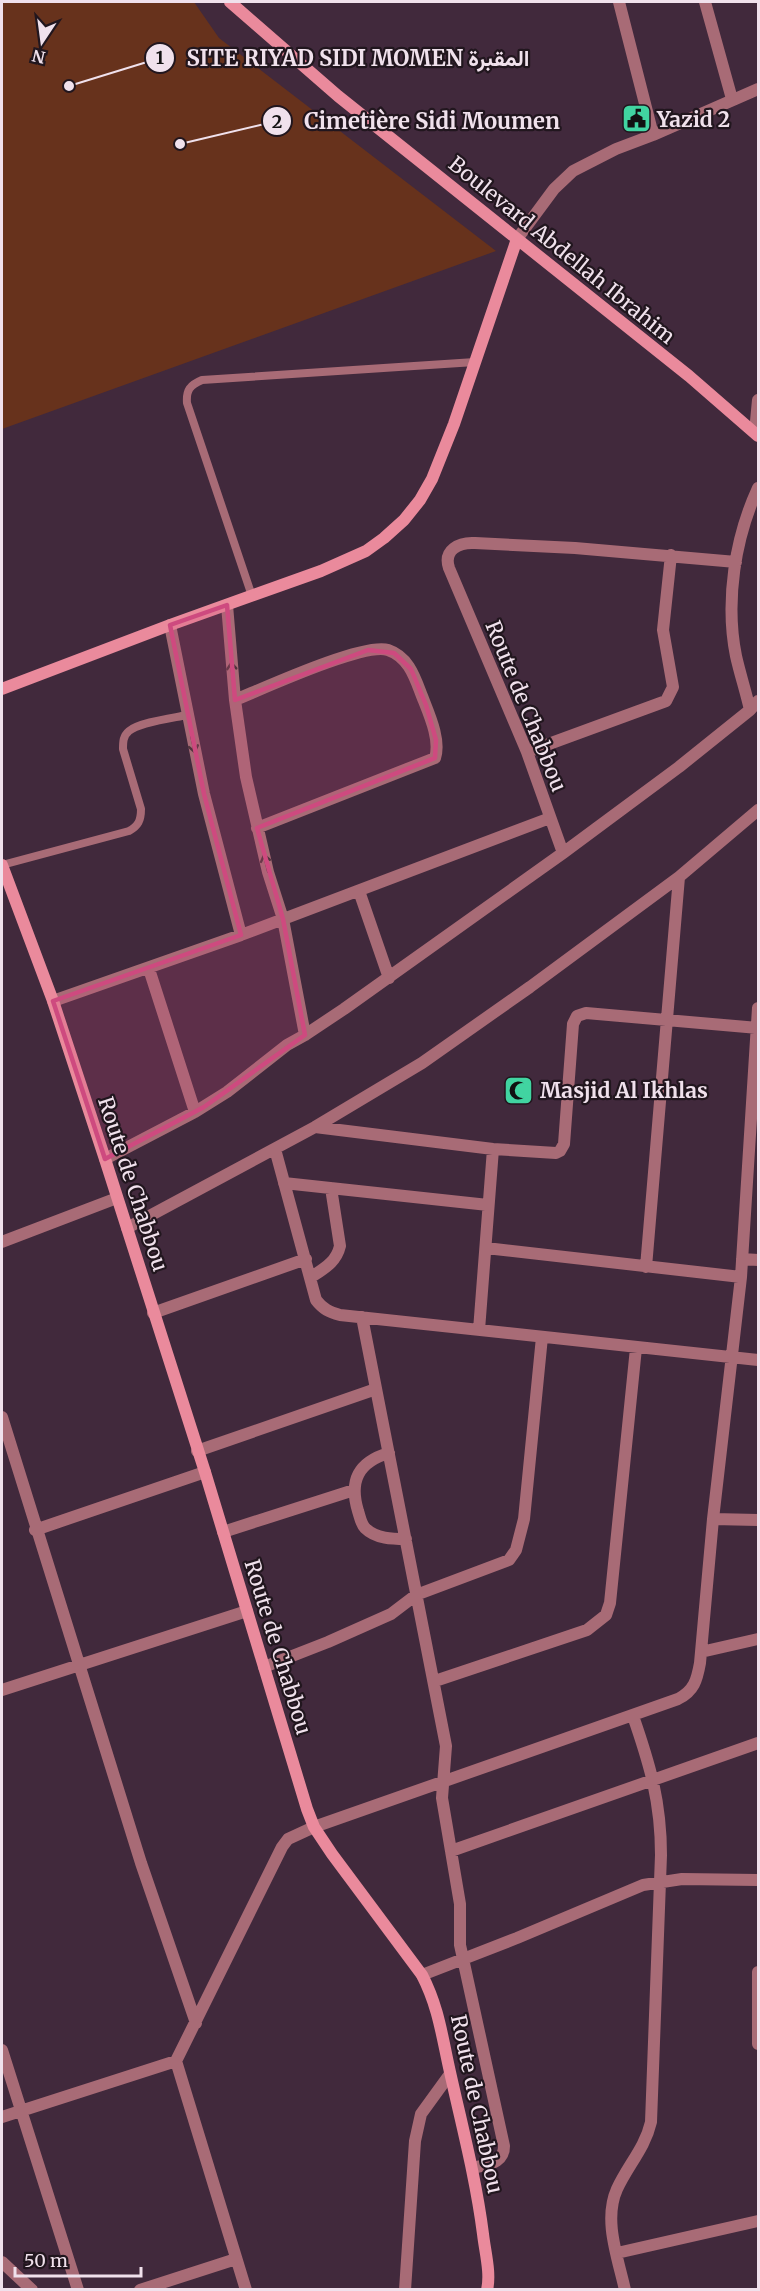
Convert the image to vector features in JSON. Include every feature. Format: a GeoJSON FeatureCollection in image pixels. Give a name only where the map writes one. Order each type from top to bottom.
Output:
{"type":"FeatureCollection","features":[{"type":"Feature","properties":{"kind":"street","name":"Boulevard Abdellah Ibrahim"},"geometry":{"type":"LineString","coordinates":[[230,2],[338,96],[517,238],[757,434]]}},
{"type":"Feature","properties":{"kind":"street"},"geometry":{"type":"LineString","coordinates":[[619,2],[654,135]]}},
{"type":"Feature","properties":{"kind":"street"},"geometry":{"type":"LineString","coordinates":[[705,2],[732,99]]}},
{"type":"Feature","properties":{"kind":"street"},"geometry":{"type":"LineString","coordinates":[[2,689],[321,571],[366,551],[404,520],[420,500],[432,479],[454,424],[517,238],[554,189],[573,171],[616,148],[654,135],[759,89]]}},
{"type":"Feature","properties":{"kind":"street"},"geometry":{"type":"LineString","coordinates":[[757,434],[759,400]]}},
{"type":"Feature","properties":{"kind":"street"},"geometry":{"type":"LineString","coordinates":[[105,1159],[195,1112],[254,1073],[287,1045],[389,978],[563,853],[679,767],[754,705],[734,639],[733,593],[736,562],[748,517],[759,488]]}},
{"type":"Feature","properties":{"kind":"street","name":"Route de Chabbou"},"geometry":{"type":"LineString","coordinates":[[53,1001],[241,935],[550,818],[527,752],[449,568],[447,562],[450,552],[457,545],[465,542],[671,555],[736,562]]}},
{"type":"Feature","properties":{"kind":"street"},"geometry":{"type":"LineString","coordinates":[[527,752],[666,701],[673,687],[663,630],[671,555]]}},
{"type":"Feature","properties":{"kind":"street"},"geometry":{"type":"LineString","coordinates":[[227,605],[235,700],[244,766],[257,828],[283,919],[305,1035]]}},
{"type":"Feature","properties":{"kind":"street"},"geometry":{"type":"LineString","coordinates":[[170,625],[204,794],[241,935]]}},
{"type":"Feature","properties":{"kind":"street"},"geometry":{"type":"LineString","coordinates":[[235,700],[348,656],[380,648],[394,653],[411,669],[436,740],[435,758],[257,828]]}},
{"type":"Feature","properties":{"kind":"street"},"geometry":{"type":"LineString","coordinates":[[127,1228],[315,1127],[422,1063],[548,974],[757,816]]}},
{"type":"Feature","properties":{"kind":"street"},"geometry":{"type":"LineString","coordinates":[[550,818],[563,853]]}},
{"type":"Feature","properties":{"kind":"street","name":"Route de Chabbou"},"geometry":{"type":"LineString","coordinates":[[2,865],[53,1001],[105,1159],[205,1473],[298,1784],[314,1827],[422,1975],[432,1995],[441,2022],[450,2074],[473,2168],[488,2288]]}},
{"type":"Feature","properties":{"kind":"street"},"geometry":{"type":"LineString","coordinates":[[646,1267],[679,876]]}},
{"type":"Feature","properties":{"kind":"street"},"geometry":{"type":"LineString","coordinates":[[359,891],[389,978]]}},
{"type":"Feature","properties":{"kind":"street"},"geometry":{"type":"LineString","coordinates":[[148,969],[195,1112]]}},
{"type":"Feature","properties":{"kind":"street"},"geometry":{"type":"LineString","coordinates":[[246,2289],[176,2061],[282,1847],[288,1839],[314,1827],[678,1699],[690,1692],[696,1681],[741,1277],[759,1008]]}},
{"type":"Feature","properties":{"kind":"street"},"geometry":{"type":"LineString","coordinates":[[315,1127],[493,1149],[553,1153],[563,1148],[573,1024],[577,1016],[586,1012],[758,1028]]}},
{"type":"Feature","properties":{"kind":"street"},"geometry":{"type":"LineString","coordinates":[[275,1149],[316,1300],[322,1308],[340,1315],[759,1360]]}},
{"type":"Feature","properties":{"kind":"street"},"geometry":{"type":"LineString","coordinates":[[479,1330],[493,1149]]}},
{"type":"Feature","properties":{"kind":"street"},"geometry":{"type":"LineString","coordinates":[[284,1183],[488,1205]]}},
{"type":"Feature","properties":{"kind":"street"},"geometry":{"type":"LineString","coordinates":[[310,1278],[331,1264],[338,1255],[340,1246],[331,1188]]}},
{"type":"Feature","properties":{"kind":"street"},"geometry":{"type":"LineString","coordinates":[[2,1242],[117,1198]]}},
{"type":"Feature","properties":{"kind":"street"},"geometry":{"type":"LineString","coordinates":[[486,1248],[741,1277]]}},
{"type":"Feature","properties":{"kind":"street"},"geometry":{"type":"LineString","coordinates":[[153,1313],[306,1258]]}},
{"type":"Feature","properties":{"kind":"street"},"geometry":{"type":"LineString","coordinates":[[742,1259],[759,1260]]}},
{"type":"Feature","properties":{"kind":"street"},"geometry":{"type":"LineString","coordinates":[[362,1317],[435,1681],[446,1746],[442,1798],[460,1904],[460,1945],[504,2150],[497,2162],[473,2168]]}},
{"type":"Feature","properties":{"kind":"street"},"geometry":{"type":"LineString","coordinates":[[264,1667],[391,1614],[416,1595],[501,1565],[509,1560],[516,1550],[524,1519],[542,1337]]}},
{"type":"Feature","properties":{"kind":"street"},"geometry":{"type":"LineString","coordinates":[[435,1681],[587,1630],[606,1615],[610,1603],[636,1348]]}},
{"type":"Feature","properties":{"kind":"street"},"geometry":{"type":"LineString","coordinates":[[197,1451],[376,1389]]}},
{"type":"Feature","properties":{"kind":"street"},"geometry":{"type":"LineString","coordinates":[[2,1416],[35,1530],[141,1863],[196,2023]]}},
{"type":"Feature","properties":{"kind":"street"},"geometry":{"type":"LineString","coordinates":[[389,1453],[376,1456],[364,1466],[356,1479],[354,1490],[361,1522],[367,1530],[387,1539],[406,1539]]}},
{"type":"Feature","properties":{"kind":"street"},"geometry":{"type":"LineString","coordinates":[[35,1530],[205,1473]]}},
{"type":"Feature","properties":{"kind":"street"},"geometry":{"type":"LineString","coordinates":[[223,1532],[354,1490]]}},
{"type":"Feature","properties":{"kind":"street"},"geometry":{"type":"LineString","coordinates":[[713,1519],[759,1520]]}},
{"type":"Feature","properties":{"kind":"street"},"geometry":{"type":"LineString","coordinates":[[2,1690],[247,1611]]}},
{"type":"Feature","properties":{"kind":"street"},"geometry":{"type":"LineString","coordinates":[[701,1652],[759,1639]]}},
{"type":"Feature","properties":{"kind":"street"},"geometry":{"type":"LineString","coordinates":[[625,2289],[611,2221],[614,2198],[623,2178],[645,2144],[651,2122],[661,1827],[653,1779],[633,1716]]}},
{"type":"Feature","properties":{"kind":"street"},"geometry":{"type":"LineString","coordinates":[[451,1851],[759,1743]]}},
{"type":"Feature","properties":{"kind":"street"},"geometry":{"type":"LineString","coordinates":[[422,1975],[626,1892],[660,1881],[759,1880]]}},
{"type":"Feature","properties":{"kind":"street"},"geometry":{"type":"LineString","coordinates":[[759,1972],[759,2044]]}},
{"type":"Feature","properties":{"kind":"street"},"geometry":{"type":"LineString","coordinates":[[2,2050],[78,2289]]}},
{"type":"Feature","properties":{"kind":"street"},"geometry":{"type":"LineString","coordinates":[[2,2117],[176,2061]]}},
{"type":"Feature","properties":{"kind":"street"},"geometry":{"type":"LineString","coordinates":[[405,2289],[416,2141],[421,2114],[450,2074]]}},
{"type":"Feature","properties":{"kind":"street"},"geometry":{"type":"LineString","coordinates":[[617,2253],[759,2221]]}},
{"type":"Feature","properties":{"kind":"street"},"geometry":{"type":"LineString","coordinates":[[140,2289],[236,2259]]}},
{"type":"Feature","properties":{"kind":"street"},"geometry":{"type":"LineString","coordinates":[[2,2262],[32,2289]]}},
{"type":"Feature","properties":{"kind":"lane"},"geometry":{"type":"LineString","coordinates":[[252,596],[187,403],[186,392],[192,384],[202,380],[475,362]]}},
{"type":"Feature","properties":{"kind":"lane"},"geometry":{"type":"LineString","coordinates":[[2,865],[129,831],[136,826],[141,819],[141,809],[123,749],[123,740],[128,732],[136,728],[187,714]]}},
{"type":"Feature","properties":{"kind":"highlighted area"},"geometry":{"type":"Polygon","coordinates":[[[227,605],[235,700],[368,650],[394,653],[411,669],[426,705],[436,740],[435,758],[257,828],[283,919],[305,1035],[204,1107],[105,1159],[53,1001],[241,935],[204,794],[170,625],[227,605]]]}},
{"type":"Feature","properties":{"kind":"shaded area"},"geometry":{"type":"Polygon","coordinates":[[[2,2],[194,2],[219,38],[496,251],[2,429],[2,2]]]}},
{"type":"Feature","properties":{"kind":"place","name":"SITE RIYAD SIDI MOMEN المقبرة"},"geometry":{"type":"Point","coordinates":[69,86]}},
{"type":"Feature","properties":{"kind":"place","name":"Yazid 2"},"geometry":{"type":"Point","coordinates":[636,119]}},
{"type":"Feature","properties":{"kind":"place","name":"Cimetière Sidi Moumen"},"geometry":{"type":"Point","coordinates":[180,144]}},
{"type":"Feature","properties":{"kind":"place","name":"Masjid Al Ikhlas"},"geometry":{"type":"Point","coordinates":[519,1090]}}]}
